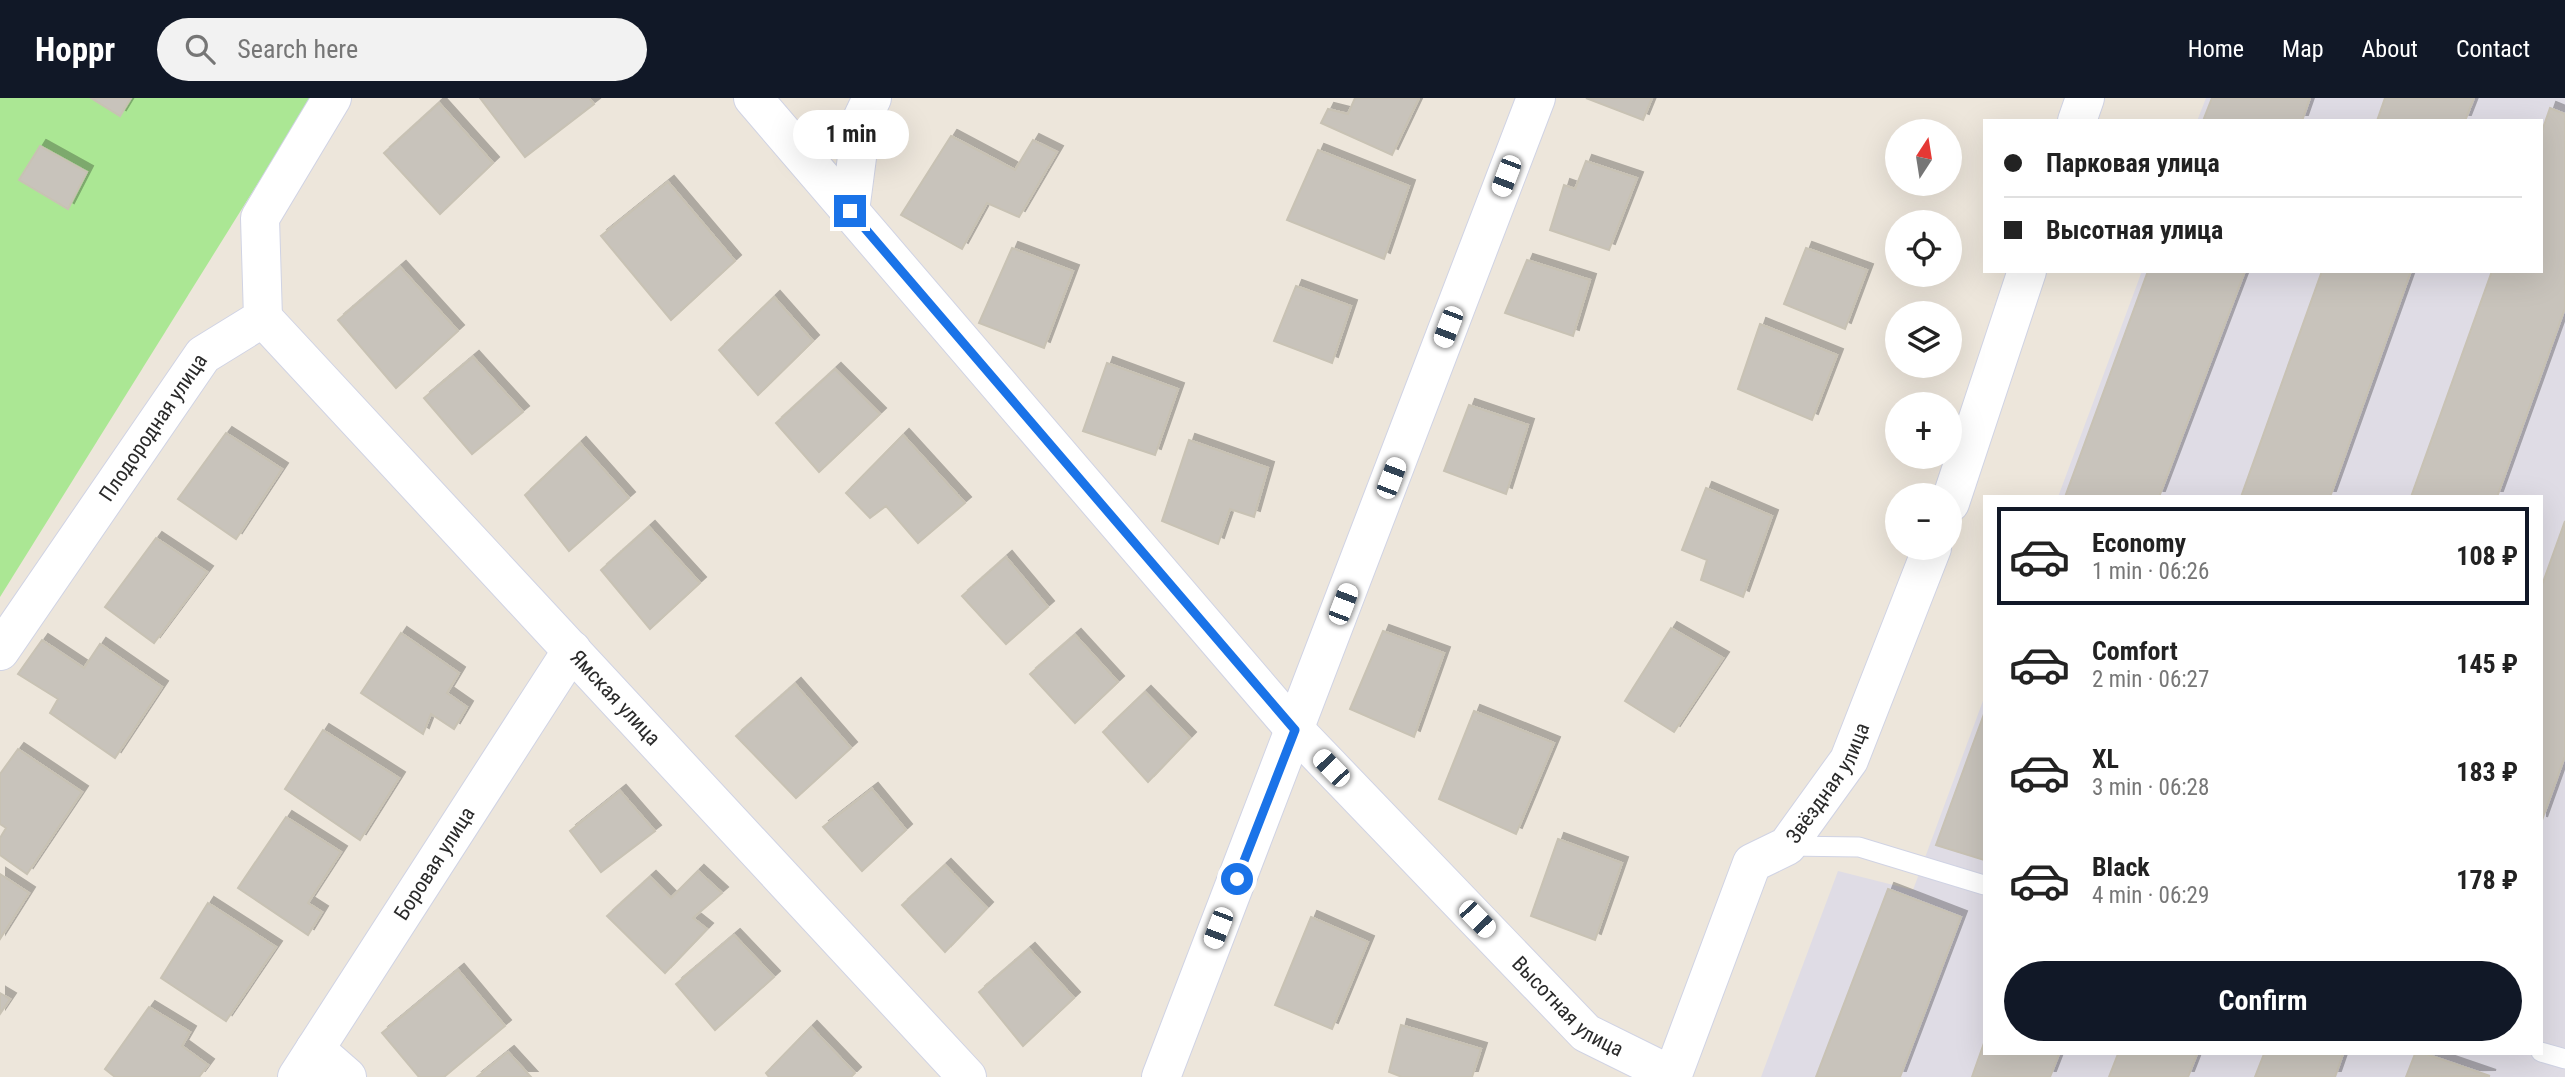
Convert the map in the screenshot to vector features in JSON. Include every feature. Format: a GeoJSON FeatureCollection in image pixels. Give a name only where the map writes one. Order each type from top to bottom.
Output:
{"type":"FeatureCollection","features":[{"type":"Feature","properties":{"kind":"street"},"geometry":{"type":"LineString","coordinates":[[263,318],[260,218],[332,98]]}},
{"type":"Feature","properties":{"kind":"street","name":"Высотная улица"},"geometry":{"type":"LineString","coordinates":[[753,98],[1295,730],[1586,1033],[1673,1076]]}},
{"type":"Feature","properties":{"kind":"street"},"geometry":{"type":"LineString","coordinates":[[850,211],[862,119],[872,98]]}},
{"type":"Feature","properties":{"kind":"street"},"geometry":{"type":"LineString","coordinates":[[1161,1077],[1536,98]]}},
{"type":"Feature","properties":{"kind":"street"},"geometry":{"type":"LineString","coordinates":[[2078,119],[2085,98]]}},
{"type":"Feature","properties":{"kind":"street"},"geometry":{"type":"LineString","coordinates":[[1957,483],[2026,273]]}},
{"type":"Feature","properties":{"kind":"street","name":"Ямская улица"},"geometry":{"type":"LineString","coordinates":[[263,318],[967,1077]]}},
{"type":"Feature","properties":{"kind":"street","name":"Плодородная улица"},"geometry":{"type":"LineString","coordinates":[[0,651],[203,355],[263,318]]}},
{"type":"Feature","properties":{"kind":"street","name":"Звёздная улица"},"geometry":{"type":"LineString","coordinates":[[1673,1076],[1752,863],[1787,846],[1849,760],[1927,560]]}},
{"type":"Feature","properties":{"kind":"street","name":"Боровая улица"},"geometry":{"type":"LineString","coordinates":[[306,1063],[572,650]]}},
{"type":"Feature","properties":{"kind":"street"},"geometry":{"type":"LineString","coordinates":[[306,1063],[347,1077]]}},
{"type":"Feature","properties":{"kind":"lane"},"geometry":{"type":"LineString","coordinates":[[1787,846],[1859,847],[1983,885]]}},
{"type":"Feature","properties":{"kind":"lane"},"geometry":{"type":"LineString","coordinates":[[2543,1053],[2565,1059]]}},
{"type":"Feature","properties":{"kind":"shaded area"},"geometry":{"type":"Polygon","coordinates":[[[2206,98],[2565,98],[2565,1077],[1761,1077],[1838,871],[1913,890],[1983,701],[1983,1055],[2543,1055],[2543,495],[2059,495],[2141,273],[2543,273],[2543,119],[2198,119],[2206,98]]]}},
{"type":"Feature","properties":{"kind":"green space"},"geometry":{"type":"Polygon","coordinates":[[[0,98],[311,98],[0,597],[0,98]]]}},
{"type":"Feature","properties":{"kind":"building"},"geometry":{"type":"Polygon","coordinates":[[[91,98],[131,98],[120,116],[91,98]]]}},
{"type":"Feature","properties":{"kind":"building"},"geometry":{"type":"Polygon","coordinates":[[[480,98],[589,98],[594,104],[525,157],[480,98]]]}},
{"type":"Feature","properties":{"kind":"building"},"geometry":{"type":"Polygon","coordinates":[[[1355,98],[1419,98],[1392,155],[1321,123],[1328,109],[1348,114],[1355,98]]]}},
{"type":"Feature","properties":{"kind":"building"},"geometry":{"type":"Polygon","coordinates":[[[1586,98],[1652,98],[1643,120],[1586,98]]]}},
{"type":"Feature","properties":{"kind":"building"},"geometry":{"type":"Polygon","coordinates":[[[2212,98],[2310,98],[2303,119],[2204,119],[2212,98]]]}},
{"type":"Feature","properties":{"kind":"building"},"geometry":{"type":"Polygon","coordinates":[[[2385,98],[2474,98],[2466,119],[2378,119],[2385,98]]]}},
{"type":"Feature","properties":{"kind":"building"},"geometry":{"type":"Polygon","coordinates":[[[439,103],[493,163],[440,214],[384,153],[439,103]]]}},
{"type":"Feature","properties":{"kind":"building"},"geometry":{"type":"Polygon","coordinates":[[[2550,108],[2565,114],[2565,308],[2498,495],[2412,495],[2491,273],[2543,273],[2543,128],[2550,108]]]}},
{"type":"Feature","properties":{"kind":"building"},"geometry":{"type":"Polygon","coordinates":[[[951,136],[1015,170],[1033,140],[1057,152],[1019,217],[987,203],[962,249],[901,215],[951,136]]]}},
{"type":"Feature","properties":{"kind":"building"},"geometry":{"type":"Polygon","coordinates":[[[40,146],[87,172],[68,209],[19,180],[40,146]]]}},
{"type":"Feature","properties":{"kind":"building"},"geometry":{"type":"Polygon","coordinates":[[[1318,150],[1409,186],[1384,259],[1287,220],[1318,150]]]}},
{"type":"Feature","properties":{"kind":"building"},"geometry":{"type":"Polygon","coordinates":[[[1586,161],[1637,178],[1609,250],[1550,230],[1564,185],[1575,189],[1586,161]]]}},
{"type":"Feature","properties":{"kind":"building"},"geometry":{"type":"Polygon","coordinates":[[[668,182],[735,261],[671,320],[601,236],[668,182]]]}},
{"type":"Feature","properties":{"kind":"building"},"geometry":{"type":"Polygon","coordinates":[[[1012,248],[1073,271],[1044,348],[979,323],[1012,248]]]}},
{"type":"Feature","properties":{"kind":"building"},"geometry":{"type":"Polygon","coordinates":[[[1806,248],[1867,270],[1845,329],[1784,304],[1806,248]]]}},
{"type":"Feature","properties":{"kind":"building"},"geometry":{"type":"Polygon","coordinates":[[[1527,260],[1590,280],[1573,336],[1505,313],[1527,260]]]}},
{"type":"Feature","properties":{"kind":"building"},"geometry":{"type":"Polygon","coordinates":[[[400,267],[458,331],[396,388],[338,320],[400,267]]]}},
{"type":"Feature","properties":{"kind":"building"},"geometry":{"type":"Polygon","coordinates":[[[2147,273],[2244,273],[2160,495],[2066,495],[2147,273]]]}},
{"type":"Feature","properties":{"kind":"building"},"geometry":{"type":"Polygon","coordinates":[[[2321,273],[2410,273],[2331,495],[2242,495],[2321,273]]]}},
{"type":"Feature","properties":{"kind":"building"},"geometry":{"type":"Polygon","coordinates":[[[1296,286],[1351,306],[1332,363],[1274,341],[1296,286]]]}},
{"type":"Feature","properties":{"kind":"building"},"geometry":{"type":"Polygon","coordinates":[[[774,297],[813,341],[758,395],[719,350],[774,297]]]}},
{"type":"Feature","properties":{"kind":"building"},"geometry":{"type":"Polygon","coordinates":[[[1760,324],[1837,355],[1812,420],[1738,389],[1760,324]]]}},
{"type":"Feature","properties":{"kind":"building"},"geometry":{"type":"Polygon","coordinates":[[[473,357],[523,412],[472,454],[424,398],[473,357]]]}},
{"type":"Feature","properties":{"kind":"building"},"geometry":{"type":"Polygon","coordinates":[[[1107,363],[1178,389],[1155,455],[1083,431],[1107,363]]]}},
{"type":"Feature","properties":{"kind":"building"},"geometry":{"type":"Polygon","coordinates":[[[835,369],[880,414],[819,472],[776,423],[835,369]]]}},
{"type":"Feature","properties":{"kind":"building"},"geometry":{"type":"Polygon","coordinates":[[[1469,405],[1528,425],[1506,494],[1444,471],[1469,405]]]}},
{"type":"Feature","properties":{"kind":"building"},"geometry":{"type":"Polygon","coordinates":[[[226,433],[282,469],[236,539],[178,499],[226,433]]]}},
{"type":"Feature","properties":{"kind":"building"},"geometry":{"type":"Polygon","coordinates":[[[903,435],[965,503],[918,543],[886,506],[870,518],[846,493],[903,435]]]}},
{"type":"Feature","properties":{"kind":"building"},"geometry":{"type":"Polygon","coordinates":[[[1189,440],[1268,468],[1254,517],[1230,509],[1218,544],[1162,521],[1189,440]]]}},
{"type":"Feature","properties":{"kind":"building"},"geometry":{"type":"Polygon","coordinates":[[[580,443],[629,498],[569,551],[525,495],[580,443]]]}},
{"type":"Feature","properties":{"kind":"building"},"geometry":{"type":"Polygon","coordinates":[[[1706,488],[1772,516],[1743,597],[1701,580],[1707,560],[1682,550],[1706,488]]]}},
{"type":"Feature","properties":{"kind":"building"},"geometry":{"type":"Polygon","coordinates":[[[2565,521],[2565,756],[2543,817],[2543,582],[2565,521]]]}},
{"type":"Feature","properties":{"kind":"building"},"geometry":{"type":"Polygon","coordinates":[[[649,527],[700,583],[650,629],[601,570],[649,527]]]}},
{"type":"Feature","properties":{"kind":"building"},"geometry":{"type":"Polygon","coordinates":[[[156,538],[207,572],[154,643],[105,607],[156,538]]]}},
{"type":"Feature","properties":{"kind":"building"},"geometry":{"type":"Polygon","coordinates":[[[1006,557],[1048,607],[1006,644],[962,596],[1006,557]]]}},
{"type":"Feature","properties":{"kind":"building"},"geometry":{"type":"Polygon","coordinates":[[[1671,628],[1723,658],[1674,732],[1625,701],[1671,628]]]}},
{"type":"Feature","properties":{"kind":"building"},"geometry":{"type":"Polygon","coordinates":[[[1383,631],[1444,653],[1414,737],[1350,709],[1383,631]]]}},
{"type":"Feature","properties":{"kind":"building"},"geometry":{"type":"Polygon","coordinates":[[[401,633],[459,673],[447,693],[467,707],[454,729],[431,714],[423,734],[361,693],[401,633]]]}},
{"type":"Feature","properties":{"kind":"building"},"geometry":{"type":"Polygon","coordinates":[[[1075,635],[1118,682],[1075,723],[1030,674],[1075,635]]]}},
{"type":"Feature","properties":{"kind":"building"},"geometry":{"type":"Polygon","coordinates":[[[42,640],[84,668],[100,644],[162,687],[115,758],[50,713],[58,699],[18,674],[42,640]]]}},
{"type":"Feature","properties":{"kind":"building"},"geometry":{"type":"Polygon","coordinates":[[[795,684],[851,748],[796,798],[736,736],[795,684]]]}},
{"type":"Feature","properties":{"kind":"building"},"geometry":{"type":"Polygon","coordinates":[[[1145,692],[1190,738],[1148,782],[1103,732],[1145,692]]]}},
{"type":"Feature","properties":{"kind":"building"},"geometry":{"type":"Polygon","coordinates":[[[1474,711],[1554,743],[1516,834],[1439,799],[1474,711]]]}},
{"type":"Feature","properties":{"kind":"building"},"geometry":{"type":"Polygon","coordinates":[[[1983,717],[1983,860],[1936,845],[1983,717]]]}},
{"type":"Feature","properties":{"kind":"building"},"geometry":{"type":"Polygon","coordinates":[[[323,730],[399,778],[360,840],[285,789],[323,730]]]}},
{"type":"Feature","properties":{"kind":"building"},"geometry":{"type":"Polygon","coordinates":[[[18,749],[82,792],[27,874],[0,855],[0,838],[6,828],[0,824],[0,774],[18,749]]]}},
{"type":"Feature","properties":{"kind":"building"},"geometry":{"type":"Polygon","coordinates":[[[872,789],[906,830],[862,871],[823,827],[872,789]]]}},
{"type":"Feature","properties":{"kind":"building"},"geometry":{"type":"Polygon","coordinates":[[[620,791],[655,831],[601,872],[570,831],[620,791]]]}},
{"type":"Feature","properties":{"kind":"building"},"geometry":{"type":"Polygon","coordinates":[[[286,817],[341,852],[308,903],[322,912],[308,935],[238,888],[286,817]]]}},
{"type":"Feature","properties":{"kind":"building"},"geometry":{"type":"Polygon","coordinates":[[[1558,839],[1622,863],[1595,940],[1531,916],[1558,839]]]}},
{"type":"Feature","properties":{"kind":"building"},"geometry":{"type":"Polygon","coordinates":[[[945,865],[987,908],[945,952],[902,905],[945,865]]]}},
{"type":"Feature","properties":{"kind":"building"},"geometry":{"type":"Polygon","coordinates":[[[698,871],[722,893],[693,918],[707,929],[665,973],[607,916],[650,877],[671,898],[698,871]]]}},
{"type":"Feature","properties":{"kind":"building"},"geometry":{"type":"Polygon","coordinates":[[[0,874],[29,893],[0,939],[0,874]]]}},
{"type":"Feature","properties":{"kind":"building"},"geometry":{"type":"Polygon","coordinates":[[[1888,889],[1961,917],[1900,1077],[1816,1077],[1888,889]]]}},
{"type":"Feature","properties":{"kind":"building"},"geometry":{"type":"Polygon","coordinates":[[[208,903],[276,947],[226,1021],[161,978],[208,903]]]}},
{"type":"Feature","properties":{"kind":"building"},"geometry":{"type":"Polygon","coordinates":[[[1311,917],[1368,942],[1332,1029],[1275,1005],[1311,917]]]}},
{"type":"Feature","properties":{"kind":"building"},"geometry":{"type":"Polygon","coordinates":[[[734,935],[774,977],[715,1030],[676,984],[734,935]]]}},
{"type":"Feature","properties":{"kind":"building"},"geometry":{"type":"Polygon","coordinates":[[[1029,949],[1074,998],[1023,1046],[979,992],[1029,949]]]}},
{"type":"Feature","properties":{"kind":"building"},"geometry":{"type":"Polygon","coordinates":[[[458,970],[505,1026],[444,1077],[419,1077],[382,1033],[458,970]]]}},
{"type":"Feature","properties":{"kind":"building"},"geometry":{"type":"Polygon","coordinates":[[[0,993],[10,999],[0,1014],[0,993]]]}},
{"type":"Feature","properties":{"kind":"building"},"geometry":{"type":"Polygon","coordinates":[[[149,1007],[190,1032],[182,1046],[208,1065],[199,1077],[115,1077],[105,1069],[149,1007]]]}},
{"type":"Feature","properties":{"kind":"building"},"geometry":{"type":"Polygon","coordinates":[[[1401,1025],[1481,1049],[1472,1077],[1402,1077],[1389,1072],[1401,1025]]]}},
{"type":"Feature","properties":{"kind":"building"},"geometry":{"type":"Polygon","coordinates":[[[811,1027],[855,1073],[851,1077],[769,1077],[766,1073],[811,1027]]]}},
{"type":"Feature","properties":{"kind":"building"},"geometry":{"type":"Polygon","coordinates":[[[1983,1046],[1983,1055],[2059,1055],[2050,1077],[1972,1077],[1983,1046]]]}},
{"type":"Feature","properties":{"kind":"building"},"geometry":{"type":"Polygon","coordinates":[[[508,1052],[531,1077],[477,1077],[508,1052]]]}},
{"type":"Feature","properties":{"kind":"building"},"geometry":{"type":"Polygon","coordinates":[[[2118,1055],[2197,1055],[2188,1077],[2109,1077],[2118,1055]]]}},
{"type":"Feature","properties":{"kind":"building"},"geometry":{"type":"Polygon","coordinates":[[[2264,1055],[2343,1055],[2335,1077],[2255,1077],[2264,1055]]]}},
{"type":"Feature","properties":{"kind":"building"},"geometry":{"type":"Polygon","coordinates":[[[2415,1055],[2429,1055],[2490,1076],[2406,1077],[2415,1055]]]}},
{"type":"Feature","properties":{"kind":"route"},"geometry":{"type":"LineString","coordinates":[[850,211],[1295,730],[1237,879]]}}]}
